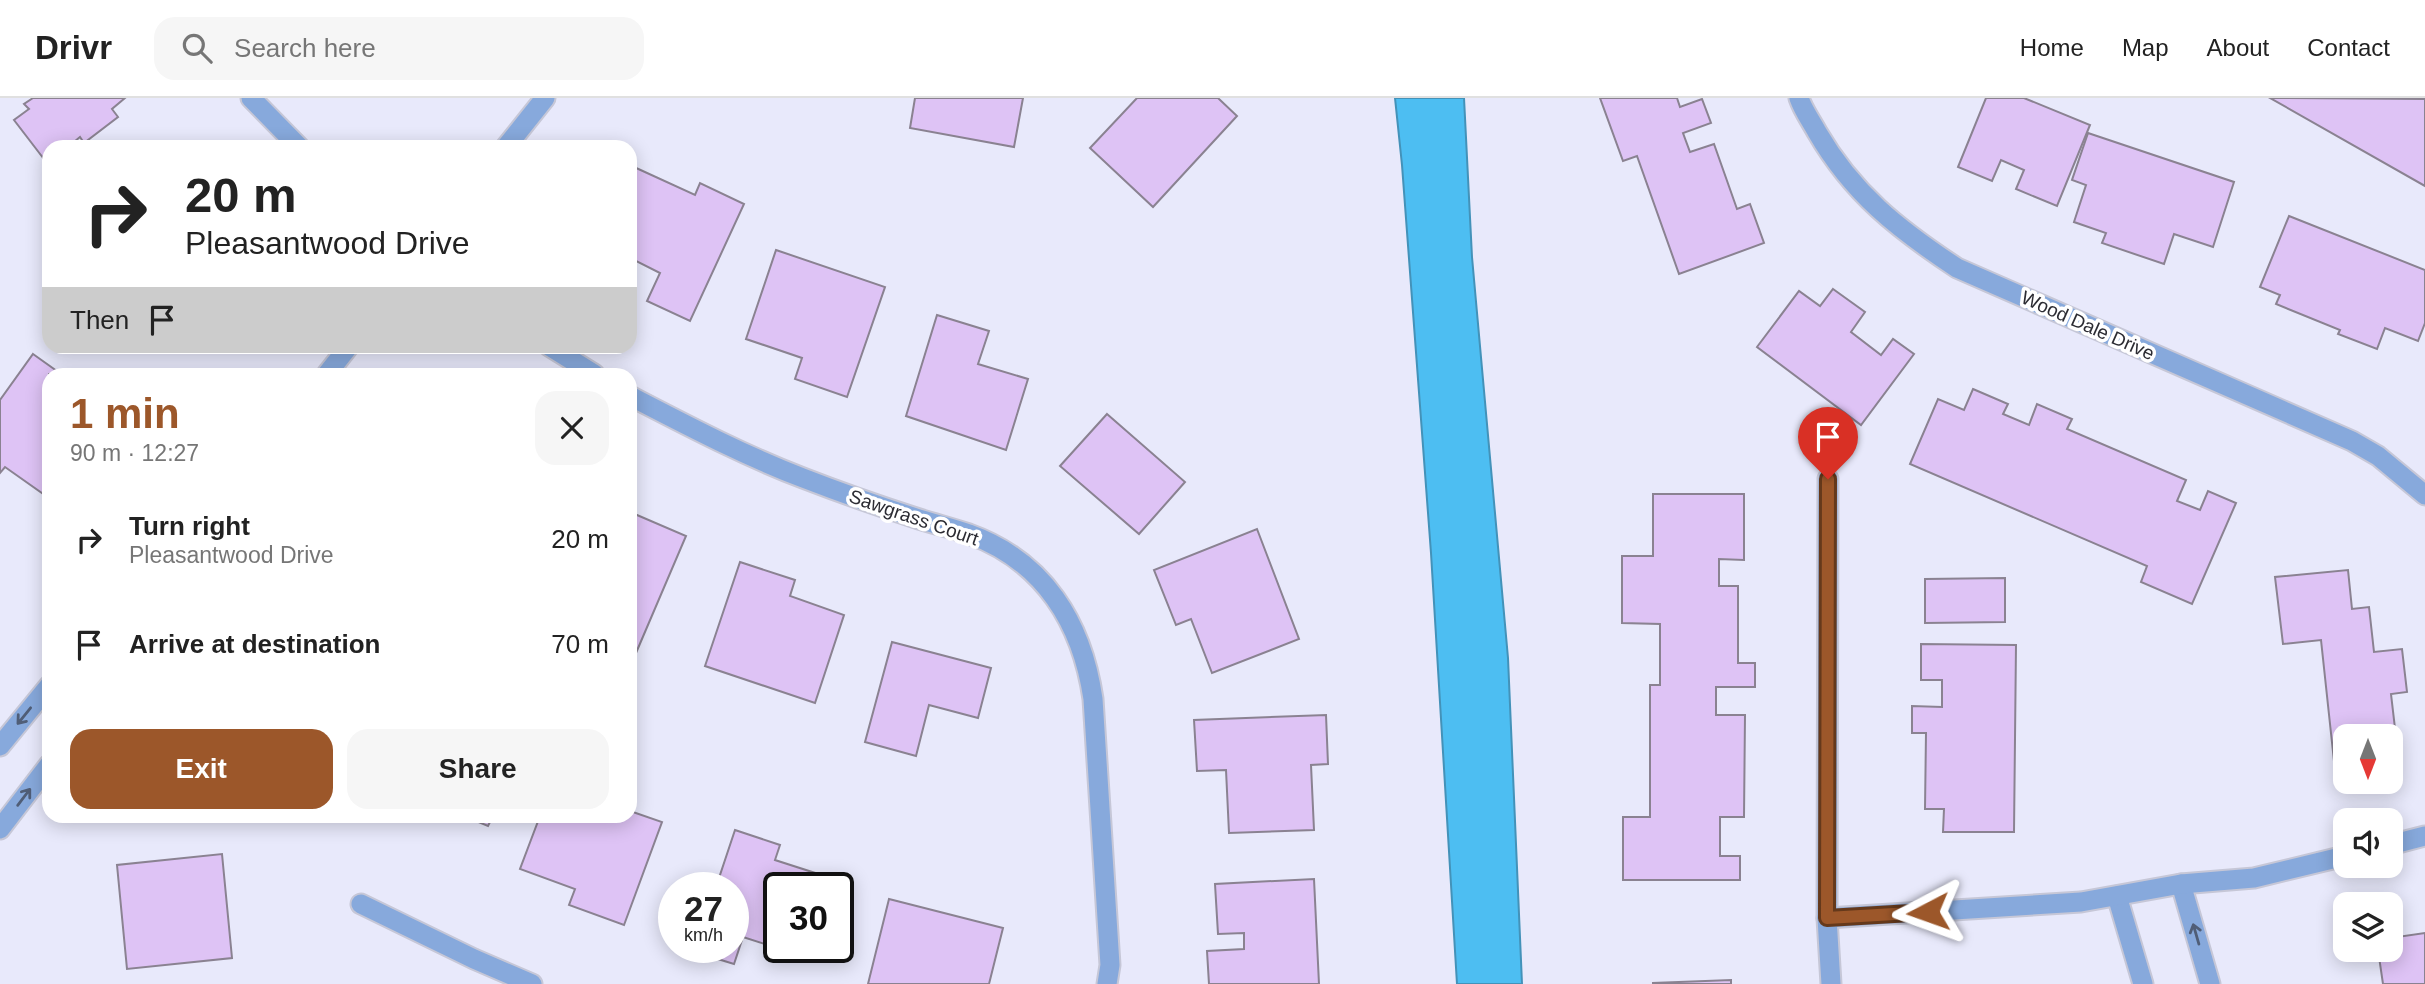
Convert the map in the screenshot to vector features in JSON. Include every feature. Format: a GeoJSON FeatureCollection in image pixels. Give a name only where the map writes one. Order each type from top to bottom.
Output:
{"type":"FeatureCollection","features":[{"type":"Feature","properties":{"kind":"street"},"geometry":{"type":"LineString","coordinates":[[251,98],[292,140]]}},
{"type":"Feature","properties":{"kind":"street"},"geometry":{"type":"LineString","coordinates":[[512,140],[545,98]]}},
{"type":"Feature","properties":{"kind":"street","name":"Wood Dale Drive"},"geometry":{"type":"LineString","coordinates":[[1799,98],[1830,154],[1866,199],[1909,237],[1957,268],[2352,441],[2387,463],[2425,495]]}},
{"type":"Feature","properties":{"kind":"street"},"geometry":{"type":"LineString","coordinates":[[332,368],[343,354]]}},
{"type":"Feature","properties":{"kind":"street"},"geometry":{"type":"LineString","coordinates":[[562,354],[584,368]]}},
{"type":"Feature","properties":{"kind":"street","name":"Sawgrass Court"},"geometry":{"type":"LineString","coordinates":[[637,400],[693,429],[801,477],[912,517],[970,534],[1015,559],[1046,586],[1065,611],[1079,639],[1088,668],[1093,699],[1110,965],[1107,984]]}},
{"type":"Feature","properties":{"kind":"street"},"geometry":{"type":"LineString","coordinates":[[1828,479],[1827,918],[1830,984]]}},
{"type":"Feature","properties":{"kind":"street"},"geometry":{"type":"LineString","coordinates":[[0,747],[42,695]]}},
{"type":"Feature","properties":{"kind":"street"},"geometry":{"type":"LineString","coordinates":[[0,829],[42,774]]}},
{"type":"Feature","properties":{"kind":"street"},"geometry":{"type":"LineString","coordinates":[[2403,842],[2425,836]]}},
{"type":"Feature","properties":{"kind":"street"},"geometry":{"type":"LineString","coordinates":[[1827,918],[2081,902],[2181,884],[2253,878],[2333,859]]}},
{"type":"Feature","properties":{"kind":"street"},"geometry":{"type":"LineString","coordinates":[[2181,884],[2210,984]]}},
{"type":"Feature","properties":{"kind":"street"},"geometry":{"type":"LineString","coordinates":[[2117,896],[2143,984]]}},
{"type":"Feature","properties":{"kind":"street"},"geometry":{"type":"LineString","coordinates":[[361,904],[532,984]]}},
{"type":"Feature","properties":{"kind":"water"},"geometry":{"type":"Polygon","coordinates":[[[1395,98],[1464,98],[1472,257],[1508,658],[1522,984],[1457,984],[1431,553],[1395,98]]]}},
{"type":"Feature","properties":{"kind":"building"},"geometry":{"type":"Polygon","coordinates":[[[33,98],[125,98],[112,109],[118,117],[88,140],[80,137],[76,140],[42,140],[42,156],[14,120],[29,109],[24,104],[33,98]]]}},
{"type":"Feature","properties":{"kind":"building"},"geometry":{"type":"Polygon","coordinates":[[[915,98],[1023,98],[1014,147],[910,128],[915,98]]]}},
{"type":"Feature","properties":{"kind":"building"},"geometry":{"type":"Polygon","coordinates":[[[1137,98],[1218,98],[1237,116],[1153,207],[1090,148],[1137,98]]]}},
{"type":"Feature","properties":{"kind":"building"},"geometry":{"type":"Polygon","coordinates":[[[1600,98],[1677,98],[1680,107],[1702,99],[1711,123],[1683,133],[1690,152],[1714,144],[1737,209],[1750,204],[1764,243],[1679,274],[1637,156],[1623,161],[1600,98]]]}},
{"type":"Feature","properties":{"kind":"building"},"geometry":{"type":"Polygon","coordinates":[[[1986,98],[2024,98],[2090,125],[2057,206],[2016,189],[2024,170],[2001,160],[1992,181],[1958,167],[1986,98]]]}},
{"type":"Feature","properties":{"kind":"building"},"geometry":{"type":"Polygon","coordinates":[[[2270,98],[2425,99],[2425,186],[2270,98]]]}},
{"type":"Feature","properties":{"kind":"building"},"geometry":{"type":"Polygon","coordinates":[[[2088,133],[2234,182],[2213,247],[2174,234],[2164,264],[2102,243],[2106,233],[2074,222],[2086,185],[2072,180],[2088,133]]]}},
{"type":"Feature","properties":{"kind":"building"},"geometry":{"type":"Polygon","coordinates":[[[637,168],[695,195],[700,183],[744,204],[690,321],[647,301],[660,273],[637,262],[637,168]]]}},
{"type":"Feature","properties":{"kind":"building"},"geometry":{"type":"Polygon","coordinates":[[[2289,216],[2425,270],[2425,323],[2418,341],[2385,328],[2377,349],[2338,334],[2340,330],[2276,304],[2280,295],[2260,287],[2289,216]]]}},
{"type":"Feature","properties":{"kind":"building"},"geometry":{"type":"Polygon","coordinates":[[[776,250],[885,287],[847,397],[795,379],[802,358],[746,339],[776,250]]]}},
{"type":"Feature","properties":{"kind":"building"},"geometry":{"type":"Polygon","coordinates":[[[1833,289],[1865,312],[1851,332],[1881,355],[1893,339],[1914,354],[1861,425],[1757,347],[1799,291],[1820,306],[1833,289]]]}},
{"type":"Feature","properties":{"kind":"building"},"geometry":{"type":"Polygon","coordinates":[[[937,315],[989,331],[978,364],[1028,379],[1006,450],[906,416],[937,315]]]}},
{"type":"Feature","properties":{"kind":"building"},"geometry":{"type":"Polygon","coordinates":[[[33,354],[53,368],[42,368],[42,493],[5,467],[0,473],[0,400],[33,354]]]}},
{"type":"Feature","properties":{"kind":"building"},"geometry":{"type":"Polygon","coordinates":[[[1973,389],[2008,404],[2003,414],[2029,425],[2037,404],[2072,419],[2067,429],[2186,480],[2177,501],[2200,510],[2208,491],[2236,503],[2192,604],[2141,582],[2147,566],[1910,464],[1938,399],[1964,410],[1973,389]]]}},
{"type":"Feature","properties":{"kind":"building"},"geometry":{"type":"Polygon","coordinates":[[[1107,414],[1185,482],[1139,534],[1060,466],[1107,414]]]}},
{"type":"Feature","properties":{"kind":"building"},"geometry":{"type":"Polygon","coordinates":[[[1653,494],[1744,494],[1744,560],[1719,559],[1719,586],[1738,586],[1738,663],[1755,663],[1755,687],[1716,687],[1716,715],[1745,715],[1744,817],[1720,817],[1720,856],[1740,856],[1740,880],[1623,880],[1623,817],[1650,817],[1650,685],[1660,685],[1660,624],[1622,623],[1622,556],[1653,556],[1653,494]]]}},
{"type":"Feature","properties":{"kind":"building"},"geometry":{"type":"Polygon","coordinates":[[[637,515],[686,536],[637,651],[637,515]]]}},
{"type":"Feature","properties":{"kind":"building"},"geometry":{"type":"Polygon","coordinates":[[[1257,529],[1299,639],[1212,673],[1191,619],[1176,625],[1154,570],[1257,529]]]}},
{"type":"Feature","properties":{"kind":"building"},"geometry":{"type":"Polygon","coordinates":[[[740,562],[795,580],[790,596],[844,615],[815,703],[705,666],[740,562]]]}},
{"type":"Feature","properties":{"kind":"building"},"geometry":{"type":"Polygon","coordinates":[[[2348,570],[2352,609],[2369,607],[2374,652],[2402,649],[2407,692],[2391,694],[2394,724],[2333,724],[2333,752],[2321,640],[2283,644],[2275,577],[2348,570]]]}},
{"type":"Feature","properties":{"kind":"building"},"geometry":{"type":"Polygon","coordinates":[[[2005,578],[2005,622],[1925,623],[1925,579],[2005,578]]]}},
{"type":"Feature","properties":{"kind":"building"},"geometry":{"type":"Polygon","coordinates":[[[892,642],[991,668],[978,718],[929,705],[916,756],[865,742],[892,642]]]}},
{"type":"Feature","properties":{"kind":"building"},"geometry":{"type":"Polygon","coordinates":[[[1921,644],[2016,645],[2014,832],[1943,832],[1944,809],[1925,809],[1926,733],[1912,733],[1912,706],[1942,707],[1942,680],[1921,680],[1921,644]]]}},
{"type":"Feature","properties":{"kind":"building"},"geometry":{"type":"Polygon","coordinates":[[[1326,715],[1328,764],[1311,765],[1314,830],[1229,833],[1226,770],[1197,771],[1194,720],[1326,715]]]}},
{"type":"Feature","properties":{"kind":"building"},"geometry":{"type":"Polygon","coordinates":[[[637,813],[662,822],[624,925],[569,905],[575,889],[520,869],[537,823],[637,823],[637,813]]]}},
{"type":"Feature","properties":{"kind":"building"},"geometry":{"type":"Polygon","coordinates":[[[735,830],[780,845],[775,860],[812,872],[763,872],[763,943],[749,939],[749,872],[721,872],[735,830]]]}},
{"type":"Feature","properties":{"kind":"building"},"geometry":{"type":"Polygon","coordinates":[[[222,854],[232,958],[127,969],[117,865],[222,854]]]}},
{"type":"Feature","properties":{"kind":"building"},"geometry":{"type":"Polygon","coordinates":[[[1314,879],[1319,984],[1209,984],[1207,951],[1244,949],[1244,933],[1218,934],[1215,884],[1314,879]]]}},
{"type":"Feature","properties":{"kind":"building"},"geometry":{"type":"Polygon","coordinates":[[[889,899],[1003,928],[989,984],[868,984],[889,899]]]}},
{"type":"Feature","properties":{"kind":"building"},"geometry":{"type":"Polygon","coordinates":[[[2425,933],[2425,984],[2383,984],[2380,962],[2403,962],[2403,936],[2425,933]]]}},
{"type":"Feature","properties":{"kind":"building"},"geometry":{"type":"Polygon","coordinates":[[[1731,980],[1731,984],[1653,984],[1653,983],[1731,980]]]}},
{"type":"Feature","properties":{"kind":"route"},"geometry":{"type":"LineString","coordinates":[[1828,479],[1827,918],[1928,912]]}}]}
